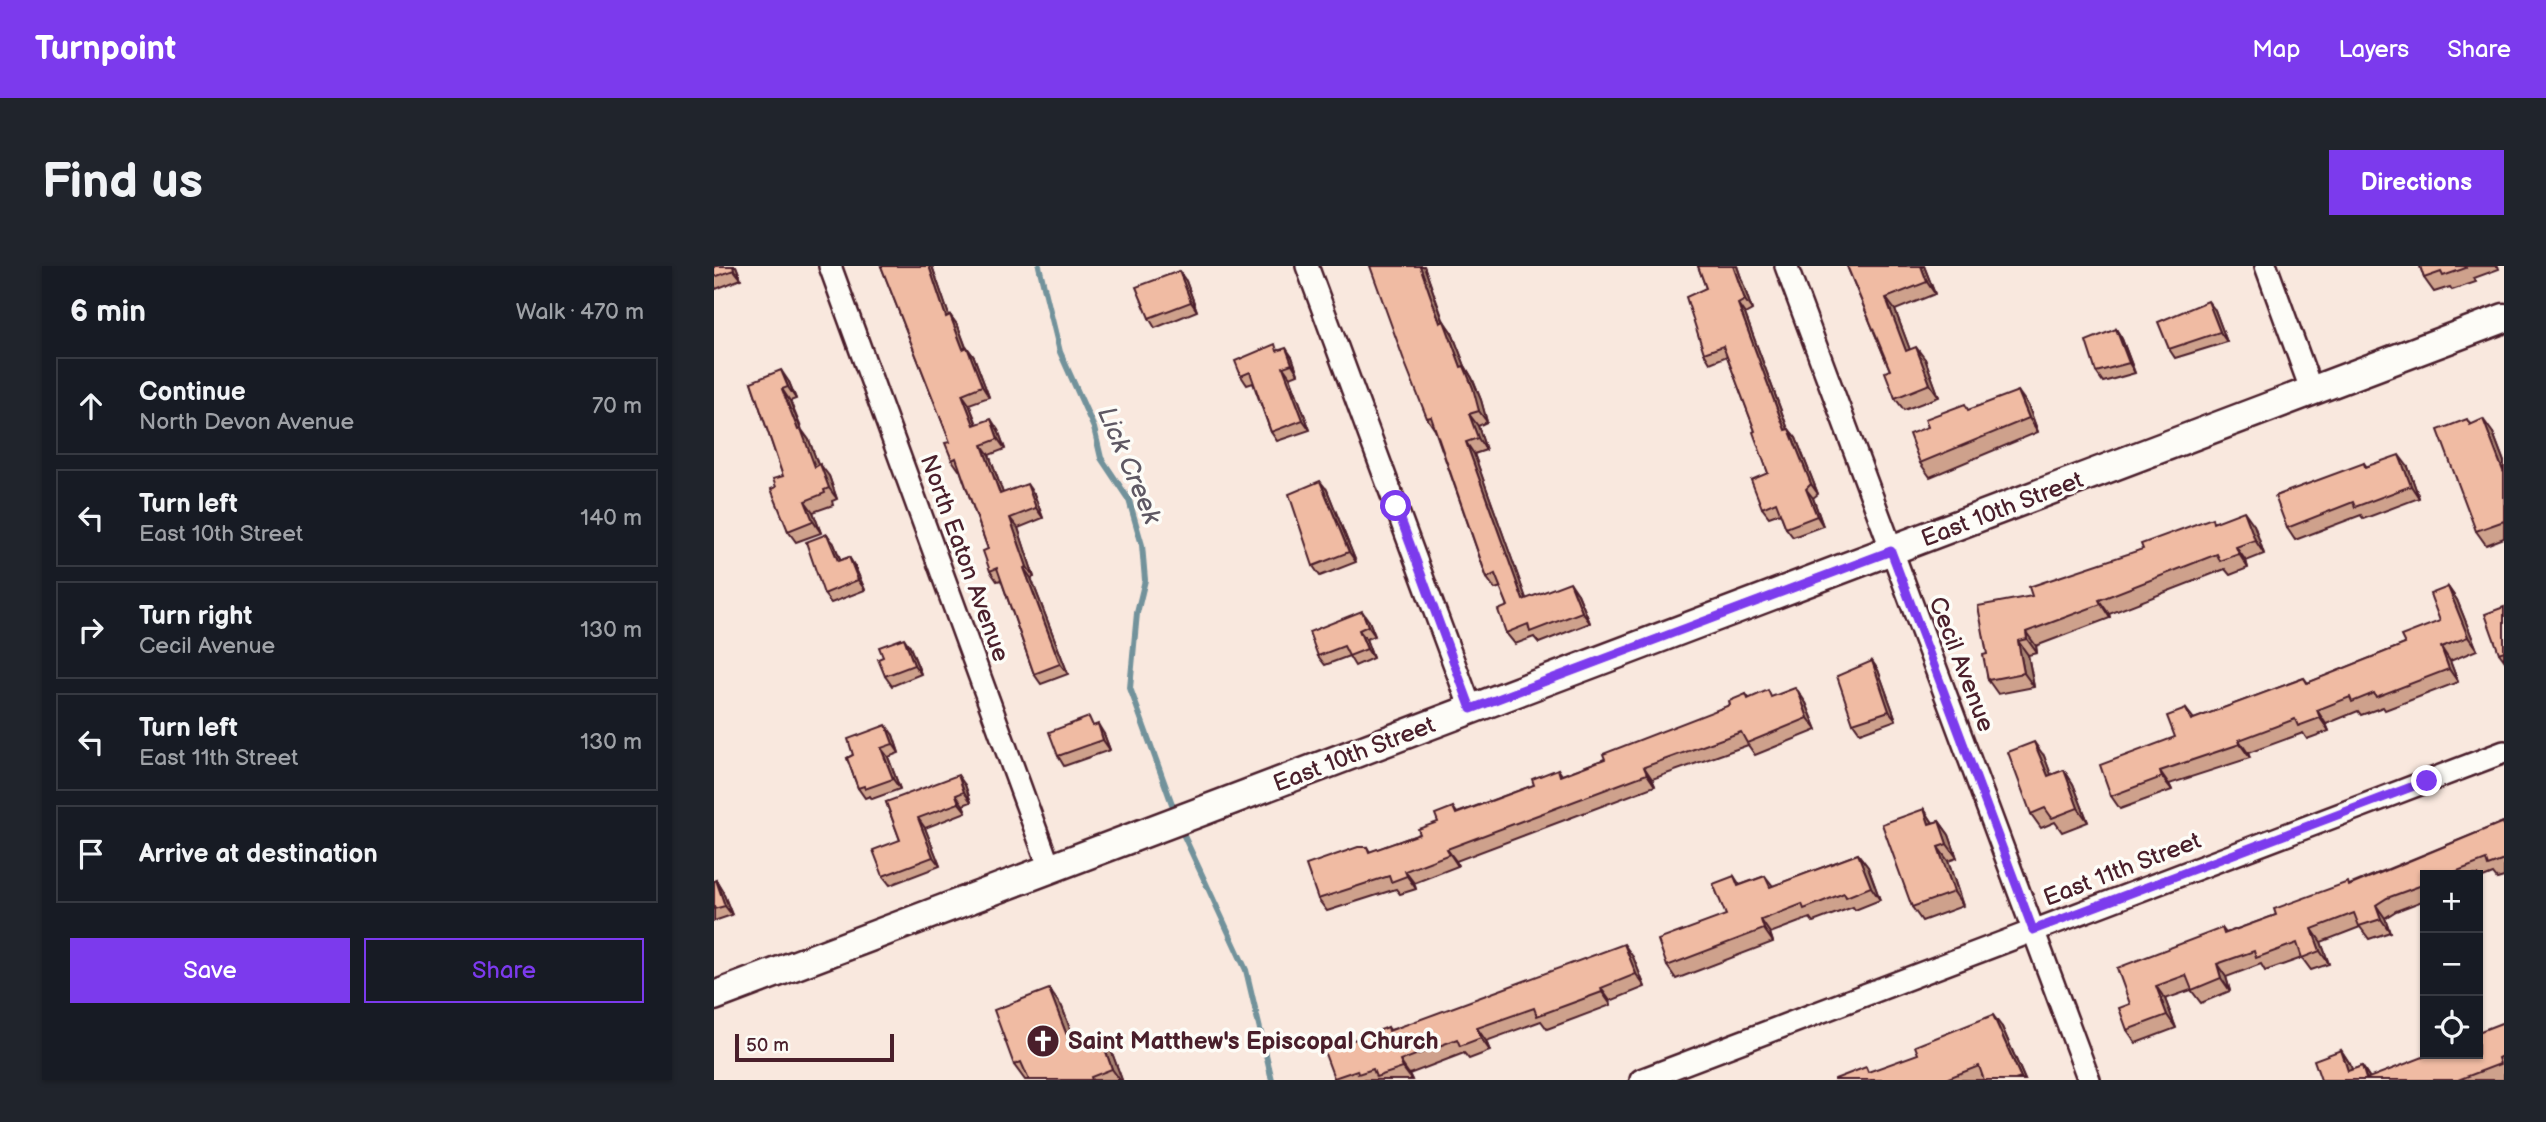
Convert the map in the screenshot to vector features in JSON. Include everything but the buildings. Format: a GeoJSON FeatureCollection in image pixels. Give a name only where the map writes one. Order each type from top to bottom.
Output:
{"type":"FeatureCollection","features":[{"type":"Feature","properties":{"kind":"main road","name":"East 10th Street"},"geometry":{"type":"LineString","coordinates":[[714,996],[2504,318]]}},
{"type":"Feature","properties":{"kind":"street","name":"North Eaton Avenue"},"geometry":{"type":"LineString","coordinates":[[830,266],[1051,869]]}},
{"type":"Feature","properties":{"kind":"street"},"geometry":{"type":"LineString","coordinates":[[1307,266],[1471,709]]}},
{"type":"Feature","properties":{"kind":"street","name":"Cecil Avenue"},"geometry":{"type":"LineString","coordinates":[[1786,266],[2090,1080]]}},
{"type":"Feature","properties":{"kind":"street"},"geometry":{"type":"LineString","coordinates":[[2266,266],[2312,392]]}},
{"type":"Feature","properties":{"kind":"street","name":"East 11th Street"},"geometry":{"type":"LineString","coordinates":[[1640,1080],[2504,752]]}},
{"type":"Feature","properties":{"kind":"waterway","name":"Lick Creek"},"geometry":{"type":"LineString","coordinates":[[1039,266],[1060,352],[1094,428],[1101,458],[1129,500],[1142,545],[1145,580],[1137,613],[1130,688],[1172,804]]}},
{"type":"Feature","properties":{"kind":"waterway","name":"Lick Creek"},"geometry":{"type":"LineString","coordinates":[[1184,836],[1246,970],[1272,1080]]}},
{"type":"Feature","properties":{"kind":"place","name":"Saint Matthew's Episcopal Church"},"geometry":{"type":"Point","coordinates":[1043,1041]}},
{"type":"Feature","properties":{"kind":"route"},"geometry":{"type":"LineString","coordinates":[[1396,506],[1471,709],[1891,551],[2033,930],[2427,781]]}}]}
